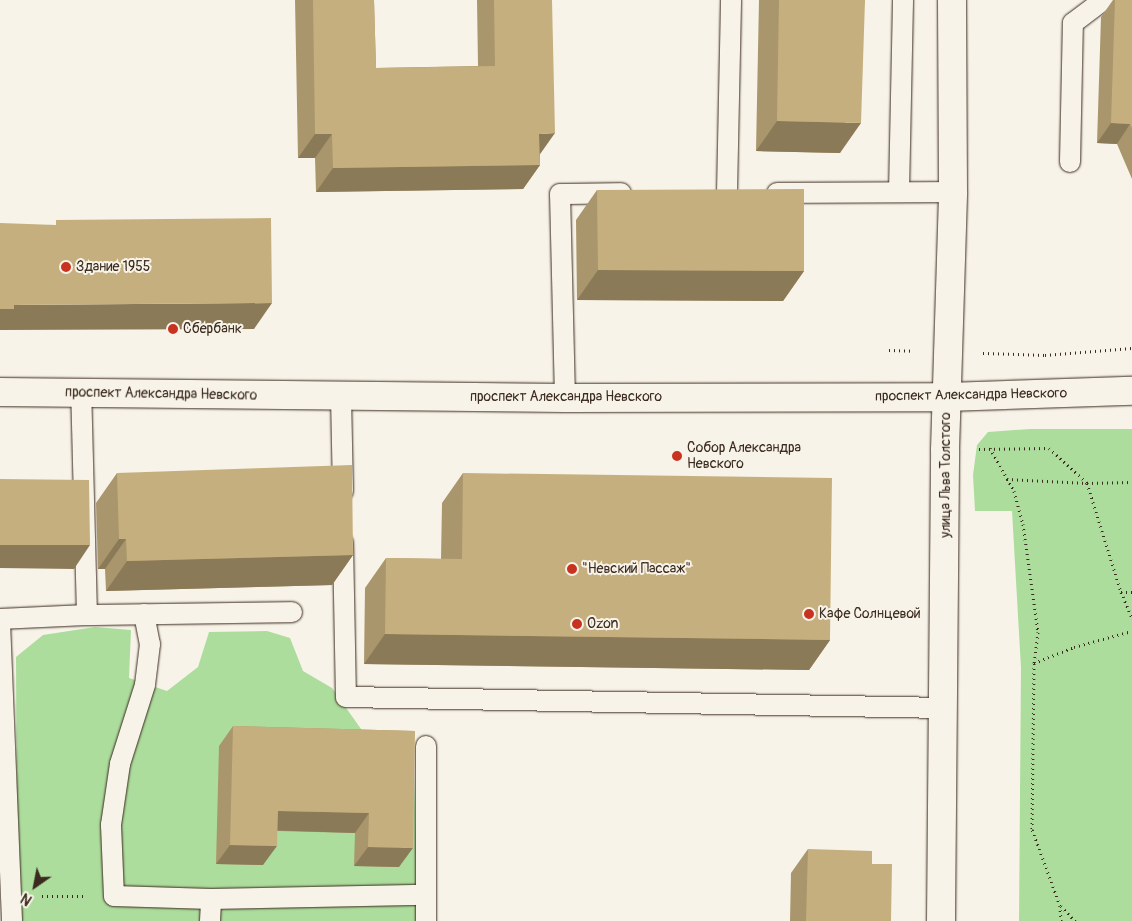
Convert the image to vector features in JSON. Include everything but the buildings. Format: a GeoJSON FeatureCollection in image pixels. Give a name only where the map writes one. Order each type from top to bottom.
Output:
{"type":"FeatureCollection","features":[{"type":"Feature","properties":{"kind":"main road","name":"улица Льва Толстого"},"geometry":{"type":"LineString","coordinates":[[941,921],[946,708],[946,450],[953,192],[952,0]]}},
{"type":"Feature","properties":{"kind":"main road","name":"проспект Александра Невского"},"geometry":{"type":"LineString","coordinates":[[0,392],[565,398],[947,396],[1132,391]]}},
{"type":"Feature","properties":{"kind":"lane"},"geometry":{"type":"LineString","coordinates":[[731,0],[734,193],[953,192]]}},
{"type":"Feature","properties":{"kind":"lane"},"geometry":{"type":"LineString","coordinates":[[899,192],[904,0]]}},
{"type":"Feature","properties":{"kind":"lane"},"geometry":{"type":"LineString","coordinates":[[1070,162],[1073,23],[1103,0]]}},
{"type":"Feature","properties":{"kind":"lane"},"geometry":{"type":"LineString","coordinates":[[565,398],[560,194],[638,193]]}},
{"type":"Feature","properties":{"kind":"lane"},"geometry":{"type":"LineString","coordinates":[[82,393],[87,615]]}},
{"type":"Feature","properties":{"kind":"lane"},"geometry":{"type":"LineString","coordinates":[[341,396],[346,697],[946,708]]}},
{"type":"Feature","properties":{"kind":"lane"},"geometry":{"type":"LineString","coordinates":[[12,921],[0,619],[87,615],[292,612]]}},
{"type":"Feature","properties":{"kind":"lane"},"geometry":{"type":"LineString","coordinates":[[144,614],[150,644],[145,685],[120,764],[111,825],[114,896],[211,899],[426,895]]}},
{"type":"Feature","properties":{"kind":"lane"},"geometry":{"type":"LineString","coordinates":[[426,746],[426,921]]}},
{"type":"Feature","properties":{"kind":"lane"},"geometry":{"type":"LineString","coordinates":[[210,921],[211,899]]}},
{"type":"Feature","properties":{"kind":"path"},"geometry":{"type":"LineString","coordinates":[[1044,355],[1132,348]]}},
{"type":"Feature","properties":{"kind":"path"},"geometry":{"type":"LineString","coordinates":[[990,448],[1007,479],[1023,524],[1038,632],[1034,663],[1032,829],[1060,906],[1061,921]]}},
{"type":"Feature","properties":{"kind":"path"},"geometry":{"type":"LineString","coordinates":[[946,450],[1050,448],[1087,483],[1121,592],[1132,618]]}},
{"type":"Feature","properties":{"kind":"path"},"geometry":{"type":"LineString","coordinates":[[1007,479],[1087,483],[1132,482]]}},
{"type":"Feature","properties":{"kind":"path"},"geometry":{"type":"LineString","coordinates":[[1121,592],[1132,592]]}},
{"type":"Feature","properties":{"kind":"path"},"geometry":{"type":"LineString","coordinates":[[1034,663],[1074,647],[1132,631]]}},
{"type":"Feature","properties":{"kind":"path"},"geometry":{"type":"LineString","coordinates":[[11,896],[114,896]]}},
{"type":"Feature","properties":{"kind":"path"},"geometry":{"type":"LineString","coordinates":[[1060,906],[1075,921]]}},
{"type":"Feature","properties":{"kind":"green space"},"geometry":{"type":"Polygon","coordinates":[[[1030,429],[1132,429],[1132,921],[1019,921],[1021,668],[1012,511],[975,511],[973,475],[977,445],[988,432],[1030,429]]]}},
{"type":"Feature","properties":{"kind":"green space"},"geometry":{"type":"Polygon","coordinates":[[[95,627],[131,630],[129,678],[167,691],[198,667],[209,632],[267,631],[290,638],[303,671],[332,688],[366,736],[414,774],[418,921],[22,921],[17,857],[16,657],[43,635],[95,627]]]}},
{"type":"Feature","properties":{"kind":"place","name":"Здание 1955"},"geometry":{"type":"Point","coordinates":[66,267]}},
{"type":"Feature","properties":{"kind":"place","name":"Сбербанк"},"geometry":{"type":"Point","coordinates":[173,329]}},
{"type":"Feature","properties":{"kind":"place","name":"Собор Александра Невского"},"geometry":{"type":"Point","coordinates":[677,456]}},
{"type":"Feature","properties":{"kind":"place","name":"\"Невский Пассаж\""},"geometry":{"type":"Point","coordinates":[572,569]}},
{"type":"Feature","properties":{"kind":"place","name":"Кафе Солнцевой"},"geometry":{"type":"Point","coordinates":[809,614]}},
{"type":"Feature","properties":{"kind":"place","name":"Ozon"},"geometry":{"type":"Point","coordinates":[577,624]}}]}
